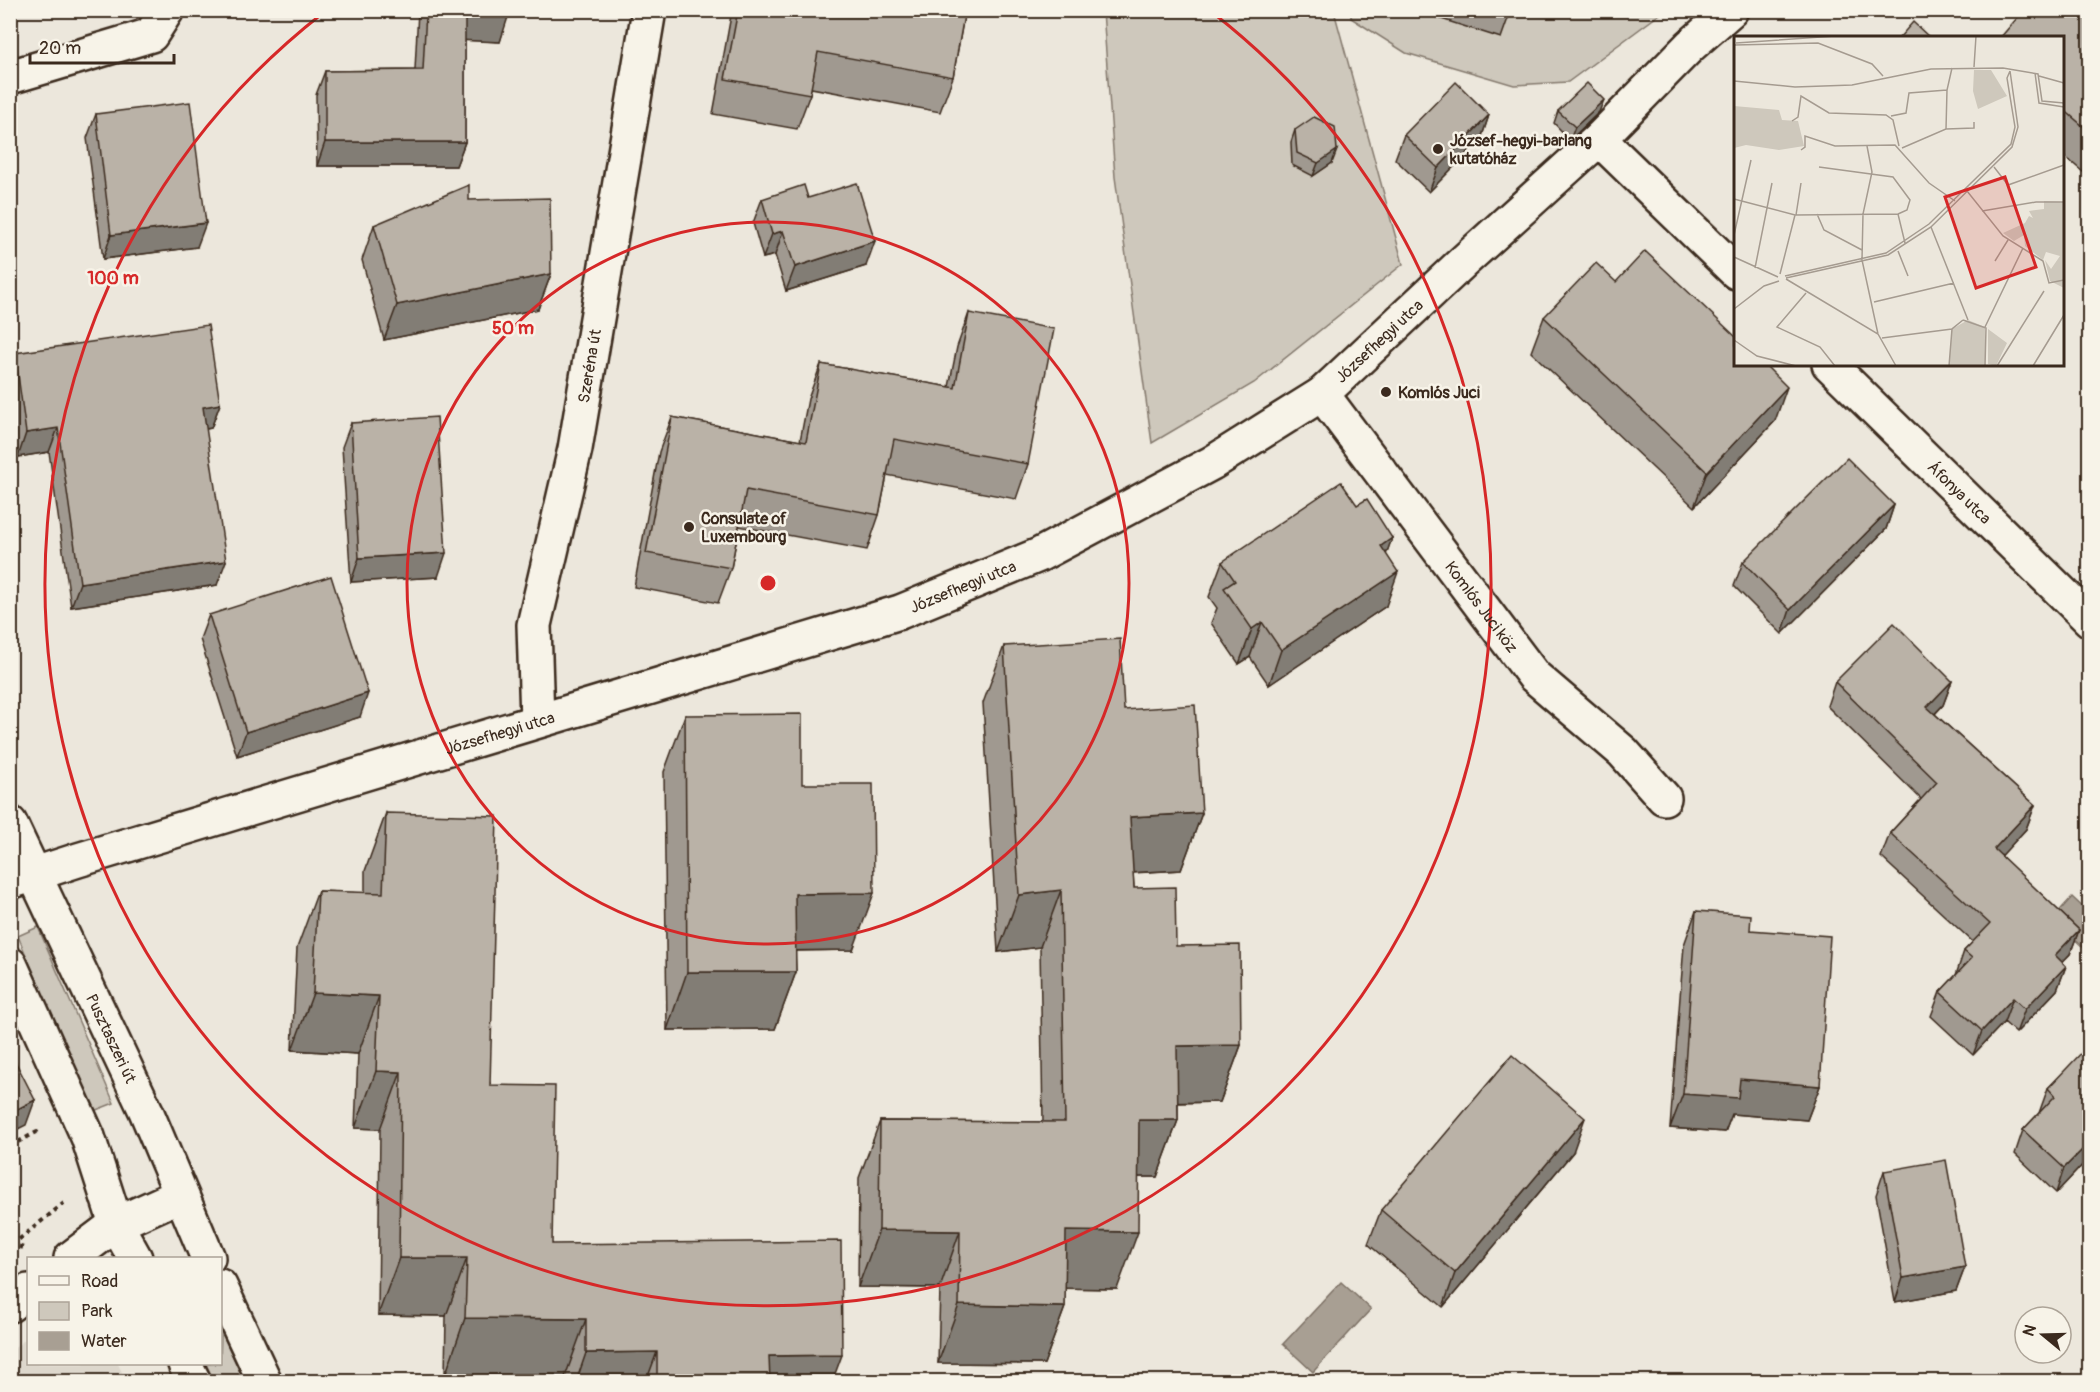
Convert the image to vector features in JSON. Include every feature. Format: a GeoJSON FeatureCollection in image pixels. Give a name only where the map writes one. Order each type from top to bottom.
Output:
{"type":"FeatureCollection","features":[{"type":"Feature","properties":{"kind":"street"},"geometry":{"type":"LineString","coordinates":[[10,77],[151,35],[167,10]]}},
{"type":"Feature","properties":{"kind":"street","name":"Szeréna út"},"geometry":{"type":"LineString","coordinates":[[537,720],[534,625],[575,448],[649,10]]}},
{"type":"Feature","properties":{"kind":"street","name":"Józsefhegyi utca"},"geometry":{"type":"LineString","coordinates":[[23,878],[537,720],[900,612],[1039,555],[1212,463],[1322,394],[1599,139],[1690,46],[1731,10]]}},
{"type":"Feature","properties":{"kind":"street"},"geometry":{"type":"LineString","coordinates":[[1599,139],[1734,270]]}},
{"type":"Feature","properties":{"kind":"street","name":"Áfonya utca"},"geometry":{"type":"LineString","coordinates":[[1831,366],[2090,620]]}},
{"type":"Feature","properties":{"kind":"street","name":"Komlós Juci köz"},"geometry":{"type":"LineString","coordinates":[[1322,394],[1534,676],[1623,752],[1664,798]]}},
{"type":"Feature","properties":{"kind":"street","name":"Pusztaszeri út"},"geometry":{"type":"LineString","coordinates":[[10,823],[23,878],[146,1112],[208,1257]]}},
{"type":"Feature","properties":{"kind":"street"},"geometry":{"type":"LineString","coordinates":[[10,964],[88,1137],[116,1224],[134,1257]]}},
{"type":"Feature","properties":{"kind":"street"},"geometry":{"type":"LineString","coordinates":[[72,1257],[116,1224],[180,1195]]}},
{"type":"Feature","properties":{"kind":"street"},"geometry":{"type":"LineString","coordinates":[[222,1290],[265,1382]]}},
{"type":"Feature","properties":{"kind":"street"},"geometry":{"type":"LineString","coordinates":[[10,1305],[27,1292]]}},
{"type":"Feature","properties":{"kind":"street"},"geometry":{"type":"LineString","coordinates":[[186,1365],[194,1382]]}},
{"type":"Feature","properties":{"kind":"path"},"geometry":{"type":"LineString","coordinates":[[10,1146],[37,1132]]}},
{"type":"Feature","properties":{"kind":"path"},"geometry":{"type":"LineString","coordinates":[[61,1192],[64,1202],[61,1213]]}},
{"type":"Feature","properties":{"kind":"path"},"geometry":{"type":"LineString","coordinates":[[11,1244],[64,1202]]}},
{"type":"Feature","properties":{"kind":"path"},"geometry":{"type":"LineString","coordinates":[[11,1244],[28,1249]]}},
{"type":"Feature","properties":{"kind":"shaded area"},"geometry":{"type":"Polygon","coordinates":[[[27,1338],[27,1365],[118,1365],[126,1381],[11,1381],[11,1351],[27,1338]]]}},
{"type":"Feature","properties":{"kind":"green space"},"geometry":{"type":"Polygon","coordinates":[[[1103,11],[1334,11],[1403,264],[1254,383],[1152,443],[1115,177],[1103,11]]]}},
{"type":"Feature","properties":{"kind":"green space"},"geometry":{"type":"Polygon","coordinates":[[[1351,11],[1664,11],[1568,82],[1514,85],[1406,53],[1351,18],[1351,11]]]}},
{"type":"Feature","properties":{"kind":"green space"},"geometry":{"type":"Polygon","coordinates":[[[38,927],[114,1103],[91,1112],[18,936],[38,927]]]}},
{"type":"Feature","properties":{"kind":"green space"},"geometry":{"type":"Polygon","coordinates":[[[222,1333],[244,1381],[214,1381],[206,1365],[222,1365],[222,1333]]]}},
{"type":"Feature","properties":{"kind":"water"},"geometry":{"type":"Polygon","coordinates":[[[2072,897],[2089,913],[2089,953],[2053,918],[2072,897]]]}},
{"type":"Feature","properties":{"kind":"water"},"geometry":{"type":"Polygon","coordinates":[[[1341,1282],[1371,1309],[1313,1372],[1283,1344],[1341,1282]]]}},
{"type":"Feature","properties":{"kind":"building"},"geometry":{"type":"Polygon","coordinates":[[[426,10],[509,10],[508,17],[465,15],[465,142],[325,142],[325,71],[423,70],[426,10]]]}},
{"type":"Feature","properties":{"kind":"building"},"geometry":{"type":"Polygon","coordinates":[[[738,10],[965,10],[953,77],[818,52],[810,94],[725,79],[738,10]]]}},
{"type":"Feature","properties":{"kind":"building"},"geometry":{"type":"Polygon","coordinates":[[[2024,10],[2090,10],[2090,132],[2064,110],[2064,36],[2002,36],[2024,10]]]}},
{"type":"Feature","properties":{"kind":"building"},"geometry":{"type":"Polygon","coordinates":[[[1913,22],[1928,36],[1901,36],[1913,22]]]}},
{"type":"Feature","properties":{"kind":"building"},"geometry":{"type":"Polygon","coordinates":[[[1456,82],[1489,115],[1438,168],[1404,135],[1456,82]]]}},
{"type":"Feature","properties":{"kind":"building"},"geometry":{"type":"Polygon","coordinates":[[[1587,83],[1604,100],[1575,127],[1558,111],[1587,83]]]}},
{"type":"Feature","properties":{"kind":"building"},"geometry":{"type":"Polygon","coordinates":[[[190,102],[206,223],[111,235],[96,114],[190,102]]]}},
{"type":"Feature","properties":{"kind":"building"},"geometry":{"type":"Polygon","coordinates":[[[1314,117],[1335,127],[1337,150],[1318,163],[1297,153],[1295,130],[1314,117]]]}},
{"type":"Feature","properties":{"kind":"building"},"geometry":{"type":"Polygon","coordinates":[[[857,183],[875,241],[795,267],[783,231],[772,234],[762,199],[804,185],[808,198],[857,183]]]}},
{"type":"Feature","properties":{"kind":"building"},"geometry":{"type":"Polygon","coordinates":[[[469,185],[469,200],[550,198],[551,274],[397,305],[374,225],[469,185]]]}},
{"type":"Feature","properties":{"kind":"building"},"geometry":{"type":"Polygon","coordinates":[[[1645,251],[1734,335],[1734,366],[1766,366],[1787,387],[1707,472],[1544,317],[1596,263],[1616,282],[1645,251]]]}},
{"type":"Feature","properties":{"kind":"building"},"geometry":{"type":"Polygon","coordinates":[[[969,313],[1054,329],[1028,464],[894,439],[879,515],[746,490],[731,568],[646,553],[672,417],[806,442],[821,364],[955,388],[969,313]]]}},
{"type":"Feature","properties":{"kind":"building"},"geometry":{"type":"Polygon","coordinates":[[[208,325],[220,404],[203,407],[226,561],[80,583],[58,428],[26,433],[15,353],[208,325]]]}},
{"type":"Feature","properties":{"kind":"building"},"geometry":{"type":"Polygon","coordinates":[[[437,417],[446,553],[359,558],[351,423],[437,417]]]}},
{"type":"Feature","properties":{"kind":"building"},"geometry":{"type":"Polygon","coordinates":[[[1847,458],[1894,505],[1790,610],[1743,562],[1847,458]]]}},
{"type":"Feature","properties":{"kind":"building"},"geometry":{"type":"Polygon","coordinates":[[[1341,482],[1357,505],[1367,499],[1392,538],[1381,546],[1398,572],[1281,650],[1262,622],[1252,629],[1224,588],[1235,581],[1222,562],[1341,482]]]}},
{"type":"Feature","properties":{"kind":"building"},"geometry":{"type":"Polygon","coordinates":[[[331,576],[368,693],[246,732],[209,615],[331,576]]]}},
{"type":"Feature","properties":{"kind":"building"},"geometry":{"type":"Polygon","coordinates":[[[1894,623],[1952,681],[1927,707],[2035,805],[1994,849],[2079,930],[2055,955],[2066,966],[2025,1009],[2013,998],[1982,1031],[1940,992],[1972,958],[1964,951],[1990,924],[1890,833],[1937,782],[1835,682],[1894,623]]]}},
{"type":"Feature","properties":{"kind":"building"},"geometry":{"type":"Polygon","coordinates":[[[1120,639],[1124,710],[1195,705],[1202,813],[1130,817],[1134,888],[1175,887],[1176,946],[1240,945],[1241,1045],[1177,1046],[1178,1120],[1139,1120],[1138,1232],[1066,1231],[1065,1307],[959,1305],[960,1231],[879,1230],[880,1121],[1065,1122],[1061,890],[1019,895],[1004,646],[1120,639]]]}},
{"type":"Feature","properties":{"kind":"building"},"geometry":{"type":"Polygon","coordinates":[[[802,714],[802,784],[873,784],[874,893],[795,894],[796,972],[687,972],[685,715],[802,714]]]}},
{"type":"Feature","properties":{"kind":"building"},"geometry":{"type":"Polygon","coordinates":[[[386,813],[497,816],[490,1085],[555,1086],[552,1244],[841,1241],[842,1355],[769,1356],[770,1382],[657,1382],[657,1352],[586,1353],[586,1319],[465,1318],[467,1258],[399,1258],[401,1072],[376,1071],[379,996],[313,993],[318,891],[383,893],[386,813]]]}},
{"type":"Feature","properties":{"kind":"building"},"geometry":{"type":"Polygon","coordinates":[[[1696,911],[1751,915],[1750,930],[1830,936],[1820,1086],[1740,1079],[1738,1098],[1683,1094],[1696,911]]]}},
{"type":"Feature","properties":{"kind":"building"},"geometry":{"type":"Polygon","coordinates":[[[2088,1046],[2090,1048],[2090,1142],[2064,1168],[2023,1130],[2055,1096],[2048,1088],[2088,1046]]]}},
{"type":"Feature","properties":{"kind":"building"},"geometry":{"type":"Polygon","coordinates":[[[10,1051],[35,1100],[10,1113],[10,1051]]]}},
{"type":"Feature","properties":{"kind":"building"},"geometry":{"type":"Polygon","coordinates":[[[1512,1055],[1585,1118],[1455,1273],[1381,1210],[1512,1055]]]}},
{"type":"Feature","properties":{"kind":"building"},"geometry":{"type":"Polygon","coordinates":[[[1946,1160],[1965,1267],[1903,1278],[1884,1171],[1946,1160]]]}},
{"type":"Feature","properties":{"kind":"place","name":"József-hegyi-barlang kutatóház"},"geometry":{"type":"Point","coordinates":[1438,149]}},
{"type":"Feature","properties":{"kind":"place","name":"Komlós Juci"},"geometry":{"type":"Point","coordinates":[1386,392]}},
{"type":"Feature","properties":{"kind":"place","name":"Consulate of Luxembourg"},"geometry":{"type":"Point","coordinates":[689,527]}}]}
